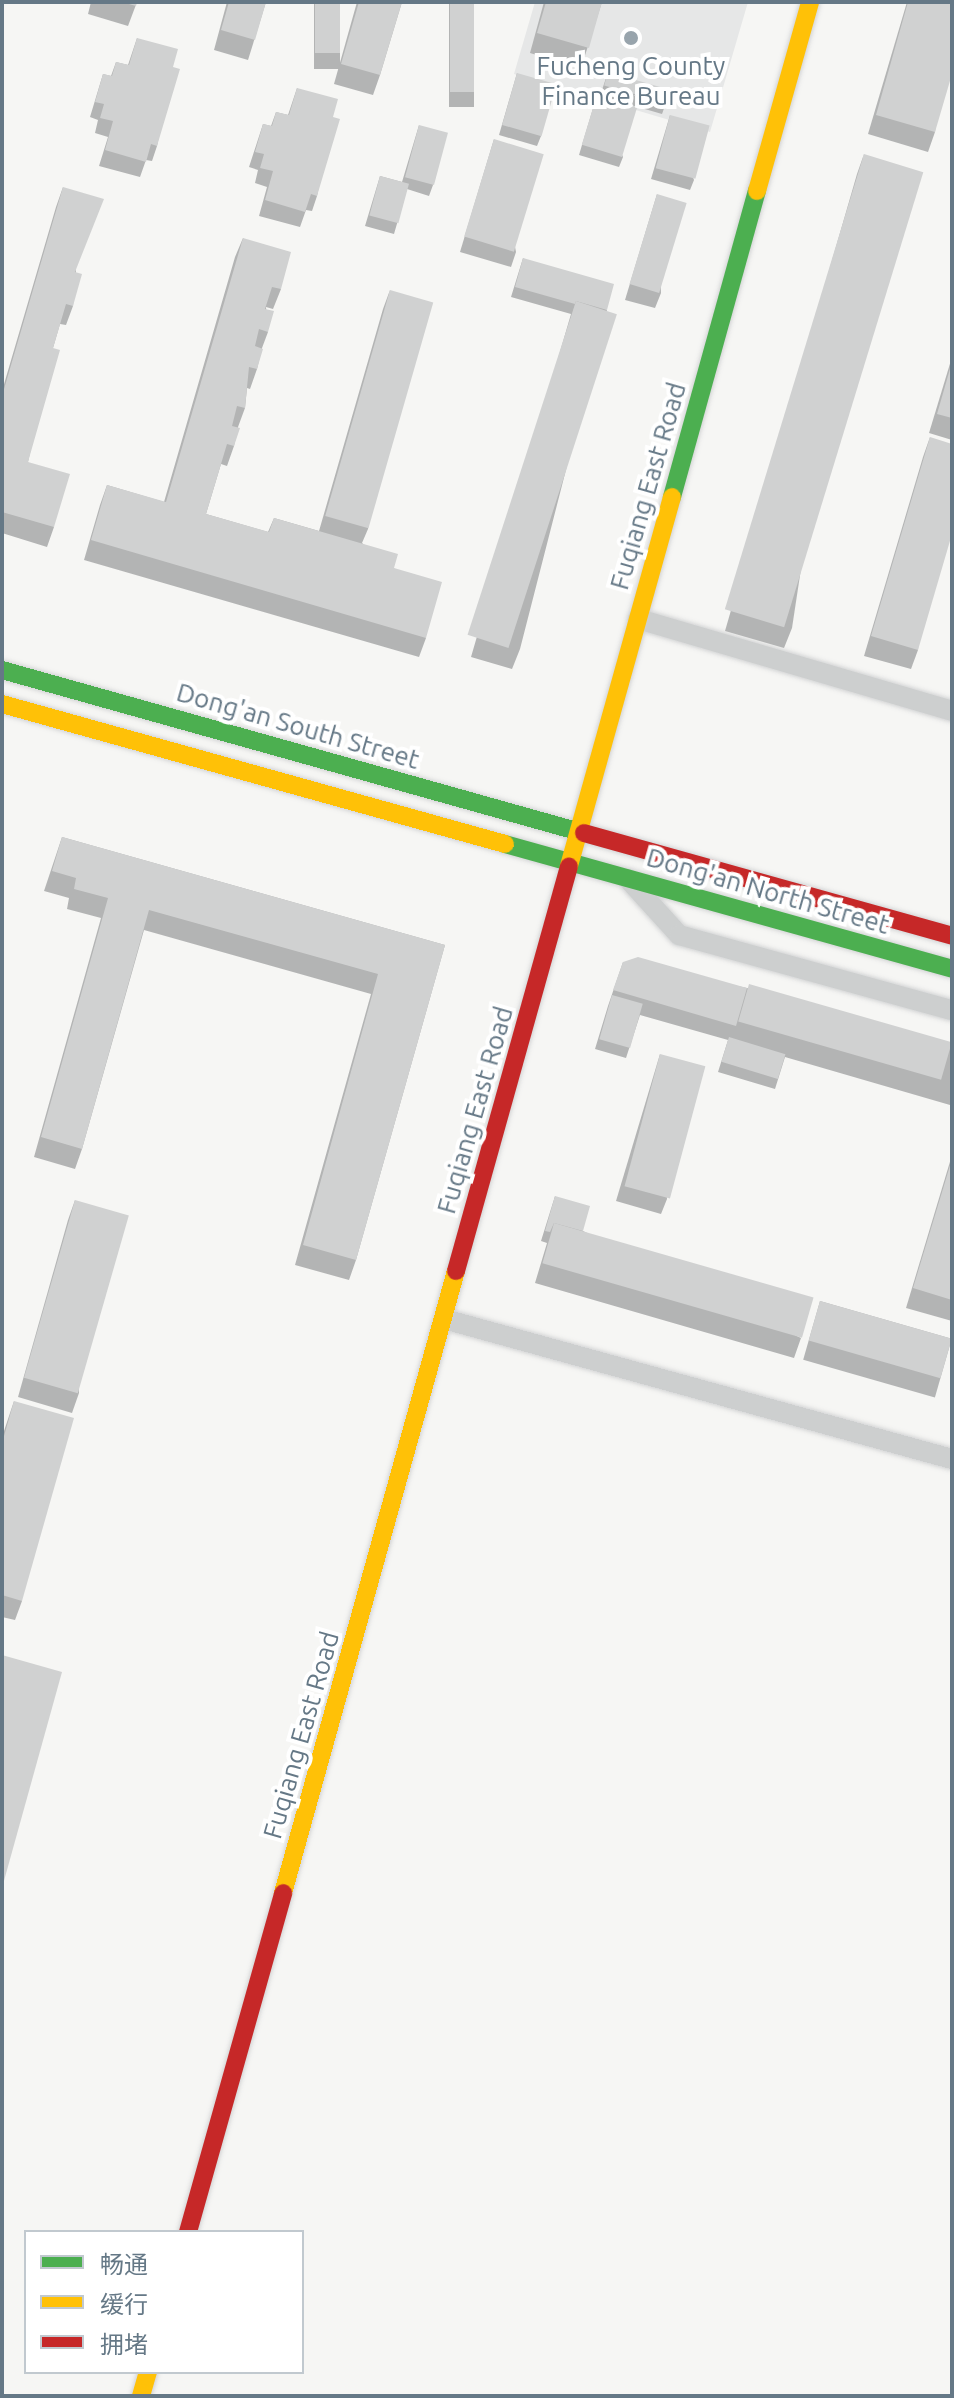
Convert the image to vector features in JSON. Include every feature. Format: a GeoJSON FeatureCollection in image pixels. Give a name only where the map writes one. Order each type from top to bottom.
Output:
{"type":"FeatureCollection","features":[{"type":"Feature","properties":{"kind":"street","name":"Fuqiang East Road"},"geometry":{"type":"LineString","coordinates":[[189,2230],[810,2]]}},
{"type":"Feature","properties":{"kind":"street"},"geometry":{"type":"LineString","coordinates":[[638,619],[952,711]]}},
{"type":"Feature","properties":{"kind":"street","name":"Dong'an South Street"},"geometry":{"type":"LineString","coordinates":[[2,670],[579,832]]}},
{"type":"Feature","properties":{"kind":"street"},"geometry":{"type":"LineString","coordinates":[[2,704],[570,863]]}},
{"type":"Feature","properties":{"kind":"street","name":"Dong'an North Street"},"geometry":{"type":"LineString","coordinates":[[579,832],[952,936]]}},
{"type":"Feature","properties":{"kind":"street","name":"Dong'an North Street"},"geometry":{"type":"LineString","coordinates":[[570,863],[952,969]]}},
{"type":"Feature","properties":{"kind":"street"},"geometry":{"type":"LineString","coordinates":[[628,879],[679,935],[952,1010]]}},
{"type":"Feature","properties":{"kind":"street"},"geometry":{"type":"LineString","coordinates":[[444,1319],[952,1459]]}},
{"type":"Feature","properties":{"kind":"street"},"geometry":{"type":"LineString","coordinates":[[141,2396],[147,2374]]}},
{"type":"Feature","properties":{"kind":"shaded area","name":"Fucheng County Finance Bureau"},"geometry":{"type":"Polygon","coordinates":[[[535,2],[748,2],[710,132],[514,74],[535,2]]]}},
{"type":"Feature","properties":{"kind":"building"},"geometry":{"type":"Polygon","coordinates":[[[229,2],[266,2],[255,40],[221,30],[229,2]]]}},
{"type":"Feature","properties":{"kind":"building"},"geometry":{"type":"Polygon","coordinates":[[[315,2],[340,2],[340,53],[315,53],[315,2]]]}},
{"type":"Feature","properties":{"kind":"building"},"geometry":{"type":"Polygon","coordinates":[[[359,2],[402,2],[380,75],[341,64],[359,2]]]}},
{"type":"Feature","properties":{"kind":"building"},"geometry":{"type":"Polygon","coordinates":[[[450,2],[474,2],[474,92],[450,92],[450,2]]]}},
{"type":"Feature","properties":{"kind":"building"},"geometry":{"type":"Polygon","coordinates":[[[546,2],[602,2],[589,48],[537,33],[546,2]]]}},
{"type":"Feature","properties":{"kind":"building"},"geometry":{"type":"Polygon","coordinates":[[[908,2],[952,2],[952,74],[935,132],[876,115],[908,2]]]}},
{"type":"Feature","properties":{"kind":"building"},"geometry":{"type":"Polygon","coordinates":[[[137,38],[178,49],[173,67],[180,69],[157,146],[151,144],[146,162],[105,150],[113,121],[100,118],[104,104],[95,102],[103,74],[112,76],[116,62],[129,65],[137,38]]]}},
{"type":"Feature","properties":{"kind":"building"},"geometry":{"type":"Polygon","coordinates":[[[608,72],[670,90],[667,103],[604,85],[608,72]]]}},
{"type":"Feature","properties":{"kind":"building"},"geometry":{"type":"Polygon","coordinates":[[[517,73],[556,84],[542,136],[502,125],[517,73]]]}},
{"type":"Feature","properties":{"kind":"building"},"geometry":{"type":"Polygon","coordinates":[[[297,88],[338,99],[333,117],[340,119],[317,196],[311,194],[305,212],[265,200],[273,171],[260,168],[264,154],[255,152],[263,124],[272,126],[276,112],[289,115],[297,88]]]}},
{"type":"Feature","properties":{"kind":"building"},"geometry":{"type":"Polygon","coordinates":[[[597,95],[637,107],[622,157],[582,145],[597,95]]]}},
{"type":"Feature","properties":{"kind":"building"},"geometry":{"type":"Polygon","coordinates":[[[670,115],[710,126],[695,179],[656,168],[670,115]]]}},
{"type":"Feature","properties":{"kind":"building"},"geometry":{"type":"Polygon","coordinates":[[[419,125],[448,133],[434,185],[405,177],[419,125]]]}},
{"type":"Feature","properties":{"kind":"building"},"geometry":{"type":"Polygon","coordinates":[[[494,139],[544,154],[514,252],[464,237],[494,139]]]}},
{"type":"Feature","properties":{"kind":"building"},"geometry":{"type":"Polygon","coordinates":[[[864,154],[923,172],[784,627],[725,609],[864,154]]]}},
{"type":"Feature","properties":{"kind":"building"},"geometry":{"type":"Polygon","coordinates":[[[380,176],[409,184],[398,223],[369,216],[380,176]]]}},
{"type":"Feature","properties":{"kind":"building"},"geometry":{"type":"Polygon","coordinates":[[[63,187],[104,199],[75,272],[82,274],[73,306],[66,304],[53,348],[60,350],[28,462],[70,474],[54,527],[2,512],[2,396],[63,187]]]}},
{"type":"Feature","properties":{"kind":"building"},"geometry":{"type":"Polygon","coordinates":[[[657,194],[687,203],[659,293],[630,284],[657,194]]]}},
{"type":"Feature","properties":{"kind":"building"},"geometry":{"type":"Polygon","coordinates":[[[243,238],[291,252],[281,289],[272,287],[265,309],[274,311],[268,332],[259,329],[255,346],[263,349],[257,369],[249,367],[245,408],[237,406],[232,426],[240,428],[234,446],[227,444],[206,514],[269,532],[274,518],[398,554],[394,568],[442,582],[426,638],[91,540],[107,485],[166,502],[243,238]]]}},
{"type":"Feature","properties":{"kind":"building"},"geometry":{"type":"Polygon","coordinates":[[[523,258],[614,284],[607,310],[515,287],[523,258]]]}},
{"type":"Feature","properties":{"kind":"building"},"geometry":{"type":"Polygon","coordinates":[[[390,290],[433,302],[368,528],[325,516],[390,290]]]}},
{"type":"Feature","properties":{"kind":"building"},"geometry":{"type":"Polygon","coordinates":[[[576,301],[617,314],[508,648],[468,635],[576,301]]]}},
{"type":"Feature","properties":{"kind":"building"},"geometry":{"type":"Polygon","coordinates":[[[952,362],[952,418],[937,414],[952,362]]]}},
{"type":"Feature","properties":{"kind":"building"},"geometry":{"type":"Polygon","coordinates":[[[930,437],[952,444],[952,534],[918,650],[871,636],[930,437]]]}},
{"type":"Feature","properties":{"kind":"building"},"geometry":{"type":"Polygon","coordinates":[[[62,837],[445,945],[356,1260],[303,1245],[378,974],[149,910],[82,1149],[41,1137],[108,898],[74,889],[76,878],[52,871],[62,837]]]}},
{"type":"Feature","properties":{"kind":"building"},"geometry":{"type":"Polygon","coordinates":[[[638,957],[747,988],[736,1026],[613,990],[623,962],[638,957]]]}},
{"type":"Feature","properties":{"kind":"building"},"geometry":{"type":"Polygon","coordinates":[[[749,984],[952,1042],[941,1080],[738,1021],[749,984]]]}},
{"type":"Feature","properties":{"kind":"building"},"geometry":{"type":"Polygon","coordinates":[[[612,995],[643,1004],[630,1048],[599,1039],[612,995]]]}},
{"type":"Feature","properties":{"kind":"building"},"geometry":{"type":"Polygon","coordinates":[[[729,1037],[785,1054],[778,1079],[721,1062],[729,1037]]]}},
{"type":"Feature","properties":{"kind":"building"},"geometry":{"type":"Polygon","coordinates":[[[660,1054],[705,1066],[670,1198],[625,1186],[660,1054]]]}},
{"type":"Feature","properties":{"kind":"building"},"geometry":{"type":"Polygon","coordinates":[[[952,1159],[952,1300],[913,1288],[952,1159]]]}},
{"type":"Feature","properties":{"kind":"building"},"geometry":{"type":"Polygon","coordinates":[[[555,1196],[590,1206],[583,1231],[554,1223],[550,1232],[545,1231],[555,1196]]]}},
{"type":"Feature","properties":{"kind":"building"},"geometry":{"type":"Polygon","coordinates":[[[75,1200],[129,1215],[78,1393],[24,1378],[75,1200]]]}},
{"type":"Feature","properties":{"kind":"building"},"geometry":{"type":"Polygon","coordinates":[[[554,1223],[814,1297],[802,1338],[542,1263],[554,1223]]]}},
{"type":"Feature","properties":{"kind":"building"},"geometry":{"type":"Polygon","coordinates":[[[820,1301],[952,1339],[940,1378],[809,1340],[820,1301]]]}},
{"type":"Feature","properties":{"kind":"building"},"geometry":{"type":"Polygon","coordinates":[[[14,1401],[74,1418],[22,1601],[2,1595],[2,1443],[14,1401]]]}},
{"type":"Feature","properties":{"kind":"building"},"geometry":{"type":"Polygon","coordinates":[[[2,1655],[62,1672],[2,1888],[2,1655]]]}},
{"type":"Feature","properties":{"kind":"traffic: fast"},"geometry":{"type":"LineString","coordinates":[[672,497],[757,191]]}},
{"type":"Feature","properties":{"kind":"traffic: fast"},"geometry":{"type":"LineString","coordinates":[[2,670],[584,833]]}},
{"type":"Feature","properties":{"kind":"traffic: fast"},"geometry":{"type":"LineString","coordinates":[[505,844],[952,969]]}},
{"type":"Feature","properties":{"kind":"traffic: slow"},"geometry":{"type":"LineString","coordinates":[[757,191],[810,2]]}},
{"type":"Feature","properties":{"kind":"traffic: slow"},"geometry":{"type":"LineString","coordinates":[[569,866],[672,497]]}},
{"type":"Feature","properties":{"kind":"traffic: slow"},"geometry":{"type":"LineString","coordinates":[[2,704],[505,844]]}},
{"type":"Feature","properties":{"kind":"traffic: slow"},"geometry":{"type":"LineString","coordinates":[[283,1893],[456,1271]]}},
{"type":"Feature","properties":{"kind":"traffic: slow"},"geometry":{"type":"LineString","coordinates":[[141,2396],[147,2374]]}},
{"type":"Feature","properties":{"kind":"traffic: jam"},"geometry":{"type":"LineString","coordinates":[[584,833],[952,936]]}},
{"type":"Feature","properties":{"kind":"traffic: jam"},"geometry":{"type":"LineString","coordinates":[[456,1271],[569,866]]}},
{"type":"Feature","properties":{"kind":"traffic: jam"},"geometry":{"type":"LineString","coordinates":[[189,2230],[283,1893]]}},
{"type":"Feature","properties":{"kind":"place","name":"Fucheng County Finance Bureau"},"geometry":{"type":"Point","coordinates":[631,38]}}]}
